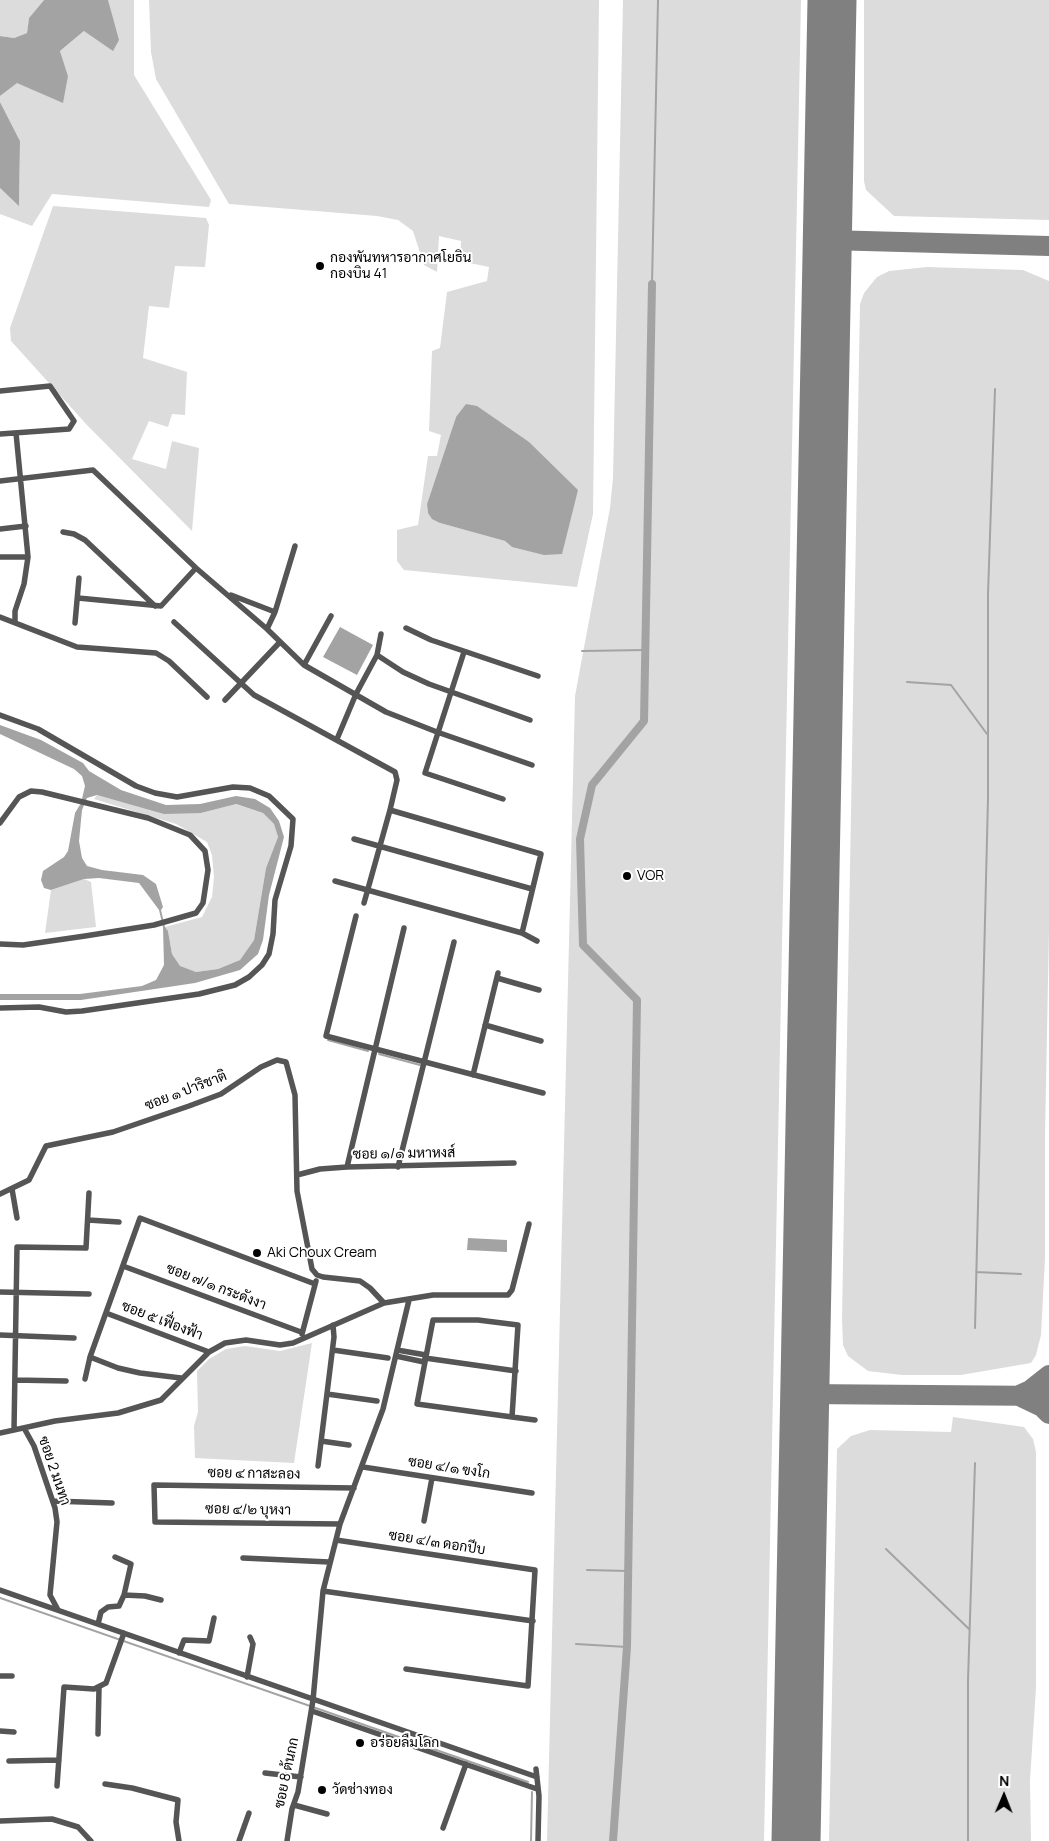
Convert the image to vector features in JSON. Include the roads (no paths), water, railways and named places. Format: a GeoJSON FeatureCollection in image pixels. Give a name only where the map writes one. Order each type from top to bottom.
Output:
{"type":"FeatureCollection","features":[{"type":"Feature","properties":{"kind":"street"},"geometry":{"type":"LineString","coordinates":[[0,390],[50,386],[74,421],[68,429],[0,434]]}},
{"type":"Feature","properties":{"kind":"street"},"geometry":{"type":"LineString","coordinates":[[15,622],[15,611],[24,584],[28,557],[16,433]]}},
{"type":"Feature","properties":{"kind":"street"},"geometry":{"type":"LineString","coordinates":[[0,481],[93,470],[196,568],[267,629],[304,665],[386,712],[532,765]]}},
{"type":"Feature","properties":{"kind":"street"},"geometry":{"type":"LineString","coordinates":[[0,529],[26,526]]}},
{"type":"Feature","properties":{"kind":"street"},"geometry":{"type":"LineString","coordinates":[[63,532],[74,534],[85,540],[155,606]]}},
{"type":"Feature","properties":{"kind":"street"},"geometry":{"type":"LineString","coordinates":[[267,629],[275,612],[295,546]]}},
{"type":"Feature","properties":{"kind":"street"},"geometry":{"type":"LineString","coordinates":[[0,557],[28,557]]}},
{"type":"Feature","properties":{"kind":"street"},"geometry":{"type":"LineString","coordinates":[[78,598],[161,606],[196,568]]}},
{"type":"Feature","properties":{"kind":"street"},"geometry":{"type":"LineString","coordinates":[[76,623],[79,578]]}},
{"type":"Feature","properties":{"kind":"street"},"geometry":{"type":"LineString","coordinates":[[225,593],[275,612]]}},
{"type":"Feature","properties":{"kind":"street"},"geometry":{"type":"LineString","coordinates":[[304,665],[331,616]]}},
{"type":"Feature","properties":{"kind":"street"},"geometry":{"type":"LineString","coordinates":[[0,617],[77,648],[156,653],[169,661],[207,697]]}},
{"type":"Feature","properties":{"kind":"street"},"geometry":{"type":"LineString","coordinates":[[174,622],[254,695],[396,772],[397,780],[390,810],[364,903]]}},
{"type":"Feature","properties":{"kind":"street"},"geometry":{"type":"LineString","coordinates":[[406,628],[464,652],[538,676]]}},
{"type":"Feature","properties":{"kind":"street"},"geometry":{"type":"LineString","coordinates":[[337,739],[356,694],[378,655],[381,634]]}},
{"type":"Feature","properties":{"kind":"street"},"geometry":{"type":"LineString","coordinates":[[225,700],[280,642]]}},
{"type":"Feature","properties":{"kind":"street"},"geometry":{"type":"LineString","coordinates":[[464,652],[425,773],[503,799]]}},
{"type":"Feature","properties":{"kind":"street"},"geometry":{"type":"LineString","coordinates":[[378,655],[403,672],[451,692],[530,720]]}},
{"type":"Feature","properties":{"kind":"street"},"geometry":{"type":"LineString","coordinates":[[0,715],[38,729],[136,786],[155,793],[177,797],[233,788],[250,788],[274,799],[293,819],[292,846],[275,900],[274,934],[269,954],[262,965],[249,977],[235,985],[208,993],[82,1011],[66,1012],[40,1007],[0,1008]]}},
{"type":"Feature","properties":{"kind":"street"},"geometry":{"type":"LineString","coordinates":[[0,823],[19,797],[31,791],[91,803],[148,818],[190,835],[205,851],[208,870],[201,908],[196,913],[154,925],[23,945],[0,944]]}},
{"type":"Feature","properties":{"kind":"street"},"geometry":{"type":"LineString","coordinates":[[390,810],[541,854],[522,933]]}},
{"type":"Feature","properties":{"kind":"street"},"geometry":{"type":"LineString","coordinates":[[354,839],[532,889]]}},
{"type":"Feature","properties":{"kind":"street"},"geometry":{"type":"LineString","coordinates":[[335,880],[522,933],[537,941]]}},
{"type":"Feature","properties":{"kind":"street"},"geometry":{"type":"LineString","coordinates":[[356,916],[326,1036],[543,1093]]}},
{"type":"Feature","properties":{"kind":"street"},"geometry":{"type":"LineString","coordinates":[[347,1167],[404,928]]}},
{"type":"Feature","properties":{"kind":"street"},"geometry":{"type":"LineString","coordinates":[[398,1167],[454,942]]}},
{"type":"Feature","properties":{"kind":"street"},"geometry":{"type":"LineString","coordinates":[[473,1075],[498,975],[539,990]]}},
{"type":"Feature","properties":{"kind":"street"},"geometry":{"type":"LineString","coordinates":[[485,1025],[541,1041]]}},
{"type":"Feature","properties":{"kind":"street","name":"ซอย ๑ ปาริชาติ"},"geometry":{"type":"LineString","coordinates":[[0,1194],[29,1180],[46,1146],[113,1132],[205,1100],[221,1094],[243,1081],[261,1067],[277,1060],[286,1062],[295,1095],[297,1191],[309,1261],[317,1275]]}},
{"type":"Feature","properties":{"kind":"street","name":"ซอย ๑/๑ มหาหงส์"},"geometry":{"type":"LineString","coordinates":[[297,1175],[320,1169],[347,1167],[514,1164]]}},
{"type":"Feature","properties":{"kind":"street"},"geometry":{"type":"LineString","coordinates":[[12,1189],[17,1218]]}},
{"type":"Feature","properties":{"kind":"street"},"geometry":{"type":"LineString","coordinates":[[14,1430],[17,1247],[86,1248],[89,1192]]}},
{"type":"Feature","properties":{"kind":"street"},"geometry":{"type":"LineString","coordinates":[[85,1379],[90,1357],[140,1218],[315,1284]]}},
{"type":"Feature","properties":{"kind":"street"},"geometry":{"type":"LineString","coordinates":[[88,1220],[119,1222]]}},
{"type":"Feature","properties":{"kind":"street"},"geometry":{"type":"LineString","coordinates":[[0,1433],[54,1421],[118,1413],[161,1400],[209,1352],[225,1343],[246,1340],[280,1345],[384,1303],[409,1300],[433,1294],[508,1295],[512,1290],[529,1224]]}},
{"type":"Feature","properties":{"kind":"street","name":"ซอย ๗/๑ กระดังงา"},"geometry":{"type":"LineString","coordinates":[[123,1266],[302,1336]]}},
{"type":"Feature","properties":{"kind":"street"},"geometry":{"type":"LineString","coordinates":[[302,1336],[317,1275],[331,1279],[360,1281],[370,1288],[384,1303]]}},
{"type":"Feature","properties":{"kind":"street"},"geometry":{"type":"LineString","coordinates":[[0,1292],[89,1294]]}},
{"type":"Feature","properties":{"kind":"street","name":"ซอย 8 ต้นกก"},"geometry":{"type":"LineString","coordinates":[[287,1841],[301,1777],[314,1700],[323,1591],[329,1562],[340,1524],[383,1410],[409,1300]]}},
{"type":"Feature","properties":{"kind":"street","name":"ซอย ๕ เฟื่องฟ้า"},"geometry":{"type":"LineString","coordinates":[[106,1313],[209,1352]]}},
{"type":"Feature","properties":{"kind":"street"},"geometry":{"type":"LineString","coordinates":[[512,1417],[518,1326],[478,1320],[433,1320],[416,1404],[512,1417],[535,1420]]}},
{"type":"Feature","properties":{"kind":"street"},"geometry":{"type":"LineString","coordinates":[[318,1466],[333,1350],[333,1325]]}},
{"type":"Feature","properties":{"kind":"street"},"geometry":{"type":"LineString","coordinates":[[0,1335],[74,1338]]}},
{"type":"Feature","properties":{"kind":"street"},"geometry":{"type":"LineString","coordinates":[[333,1350],[388,1358]]}},
{"type":"Feature","properties":{"kind":"street"},"geometry":{"type":"LineString","coordinates":[[397,1350],[425,1358]]}},
{"type":"Feature","properties":{"kind":"street"},"geometry":{"type":"LineString","coordinates":[[396,1356],[425,1358],[516,1372]]}},
{"type":"Feature","properties":{"kind":"street"},"geometry":{"type":"LineString","coordinates":[[90,1357],[140,1374],[181,1378]]}},
{"type":"Feature","properties":{"kind":"street"},"geometry":{"type":"LineString","coordinates":[[15,1380],[66,1381]]}},
{"type":"Feature","properties":{"kind":"street"},"geometry":{"type":"LineString","coordinates":[[327,1394],[376,1401]]}},
{"type":"Feature","properties":{"kind":"street","name":"ซอย 2 มนทา"},"geometry":{"type":"LineString","coordinates":[[24,1428],[34,1446],[52,1501],[56,1522],[50,1596],[58,1610]]}},
{"type":"Feature","properties":{"kind":"street"},"geometry":{"type":"LineString","coordinates":[[321,1441],[349,1445]]}},
{"type":"Feature","properties":{"kind":"street","name":"ซอย ๔/๑ ฃงโก"},"geometry":{"type":"LineString","coordinates":[[363,1467],[532,1493]]}},
{"type":"Feature","properties":{"kind":"street"},"geometry":{"type":"LineString","coordinates":[[424,1521],[432,1478]]}},
{"type":"Feature","properties":{"kind":"street","name":"ซอย ๔ กาสะลอง"},"geometry":{"type":"LineString","coordinates":[[155,1522],[154,1485],[354,1488]]}},
{"type":"Feature","properties":{"kind":"street"},"geometry":{"type":"LineString","coordinates":[[52,1501],[112,1503]]}},
{"type":"Feature","properties":{"kind":"street","name":"ซอย ๔/๒ บุหงา"},"geometry":{"type":"LineString","coordinates":[[155,1522],[340,1524]]}},
{"type":"Feature","properties":{"kind":"street","name":"ซอย ๔/๓ ดอกปีบ"},"geometry":{"type":"LineString","coordinates":[[336,1540],[535,1570],[533,1621]]}},
{"type":"Feature","properties":{"kind":"street"},"geometry":{"type":"LineString","coordinates":[[98,1624],[101,1612],[108,1607],[119,1606],[124,1595],[131,1564],[115,1558]]}},
{"type":"Feature","properties":{"kind":"street"},"geometry":{"type":"LineString","coordinates":[[243,1558],[329,1562]]}},
{"type":"Feature","properties":{"kind":"street"},"geometry":{"type":"LineString","coordinates":[[0,1590],[98,1624],[122,1638],[179,1653],[537,1778]]}},
{"type":"Feature","properties":{"kind":"street"},"geometry":{"type":"LineString","coordinates":[[323,1591],[533,1621],[528,1686],[406,1669]]}},
{"type":"Feature","properties":{"kind":"street"},"geometry":{"type":"LineString","coordinates":[[124,1595],[145,1596],[161,1600]]}},
{"type":"Feature","properties":{"kind":"street"},"geometry":{"type":"LineString","coordinates":[[179,1653],[184,1640],[209,1640],[214,1618]]}},
{"type":"Feature","properties":{"kind":"street"},"geometry":{"type":"LineString","coordinates":[[247,1677],[253,1644],[250,1636]]}},
{"type":"Feature","properties":{"kind":"street"},"geometry":{"type":"LineString","coordinates":[[98,1734],[99,1688],[109,1678],[122,1638]]}},
{"type":"Feature","properties":{"kind":"street"},"geometry":{"type":"LineString","coordinates":[[0,1676],[12,1676]]}},
{"type":"Feature","properties":{"kind":"street"},"geometry":{"type":"LineString","coordinates":[[58,1786],[64,1687],[99,1688]]}},
{"type":"Feature","properties":{"kind":"street"},"geometry":{"type":"LineString","coordinates":[[312,1711],[537,1789]]}},
{"type":"Feature","properties":{"kind":"street"},"geometry":{"type":"LineString","coordinates":[[377,1734],[380,1723]]}},
{"type":"Feature","properties":{"kind":"street"},"geometry":{"type":"LineString","coordinates":[[0,1732],[14,1732]]}},
{"type":"Feature","properties":{"kind":"street"},"geometry":{"type":"LineString","coordinates":[[9,1761],[59,1760]]}},
{"type":"Feature","properties":{"kind":"street"},"geometry":{"type":"LineString","coordinates":[[443,1828],[466,1764]]}},
{"type":"Feature","properties":{"kind":"street"},"geometry":{"type":"LineString","coordinates":[[536,1769],[538,1841]]}},
{"type":"Feature","properties":{"kind":"street"},"geometry":{"type":"LineString","coordinates":[[265,1773],[301,1777]]}},
{"type":"Feature","properties":{"kind":"street"},"geometry":{"type":"LineString","coordinates":[[106,1784],[132,1788],[178,1800],[176,1822],[179,1841]]}},
{"type":"Feature","properties":{"kind":"street"},"geometry":{"type":"LineString","coordinates":[[294,1805],[327,1814]]}},
{"type":"Feature","properties":{"kind":"street"},"geometry":{"type":"LineString","coordinates":[[239,1841],[249,1813]]}},
{"type":"Feature","properties":{"kind":"street"},"geometry":{"type":"LineString","coordinates":[[0,1821],[52,1819],[78,1827],[91,1841]]}},
{"type":"Feature","properties":{"kind":"waterway"},"geometry":{"type":"LineString","coordinates":[[652,284],[658,0]]}},
{"type":"Feature","properties":{"kind":"waterway"},"geometry":{"type":"LineString","coordinates":[[613,1841],[627,1647],[637,1000],[583,945],[580,839],[592,785],[644,721],[652,284]]}},
{"type":"Feature","properties":{"kind":"waterway"},"geometry":{"type":"LineString","coordinates":[[975,1328],[988,798],[988,594],[995,389]]}},
{"type":"Feature","properties":{"kind":"waterway"},"geometry":{"type":"LineString","coordinates":[[582,651],[645,650]]}},
{"type":"Feature","properties":{"kind":"waterway"},"geometry":{"type":"LineString","coordinates":[[907,682],[951,685],[987,734]]}},
{"type":"Feature","properties":{"kind":"waterway"},"geometry":{"type":"LineString","coordinates":[[328,1040],[368,1051]]}},
{"type":"Feature","properties":{"kind":"waterway"},"geometry":{"type":"LineString","coordinates":[[379,1054],[420,1065]]}},
{"type":"Feature","properties":{"kind":"waterway"},"geometry":{"type":"LineString","coordinates":[[976,1272],[1021,1274]]}},
{"type":"Feature","properties":{"kind":"waterway"},"geometry":{"type":"LineString","coordinates":[[968,1841],[968,1680],[975,1463]]}},
{"type":"Feature","properties":{"kind":"waterway"},"geometry":{"type":"LineString","coordinates":[[886,1549],[969,1629]]}},
{"type":"Feature","properties":{"kind":"waterway"},"geometry":{"type":"LineString","coordinates":[[587,1570],[629,1571]]}},
{"type":"Feature","properties":{"kind":"waterway"},"geometry":{"type":"LineString","coordinates":[[0,1598],[528,1782]]}},
{"type":"Feature","properties":{"kind":"waterway"},"geometry":{"type":"LineString","coordinates":[[576,1644],[627,1647]]}},
{"type":"Feature","properties":{"kind":"waterway"},"geometry":{"type":"LineString","coordinates":[[531,1841],[532,1792]]}},
{"type":"Feature","properties":{"kind":"place","name":"กองพันทหารอากาศโยธิน กองบิน 41"},"geometry":{"type":"Point","coordinates":[320,266]}},
{"type":"Feature","properties":{"kind":"place","name":"VOR"},"geometry":{"type":"Point","coordinates":[627,876]}},
{"type":"Feature","properties":{"kind":"place","name":"Aki Choux Cream"},"geometry":{"type":"Point","coordinates":[257,1253]}},
{"type":"Feature","properties":{"kind":"place","name":"อร่อยลืมโลก"},"geometry":{"type":"Point","coordinates":[360,1743]}},
{"type":"Feature","properties":{"kind":"place","name":"วัดช่างทอง"},"geometry":{"type":"Point","coordinates":[322,1790]}}]}
